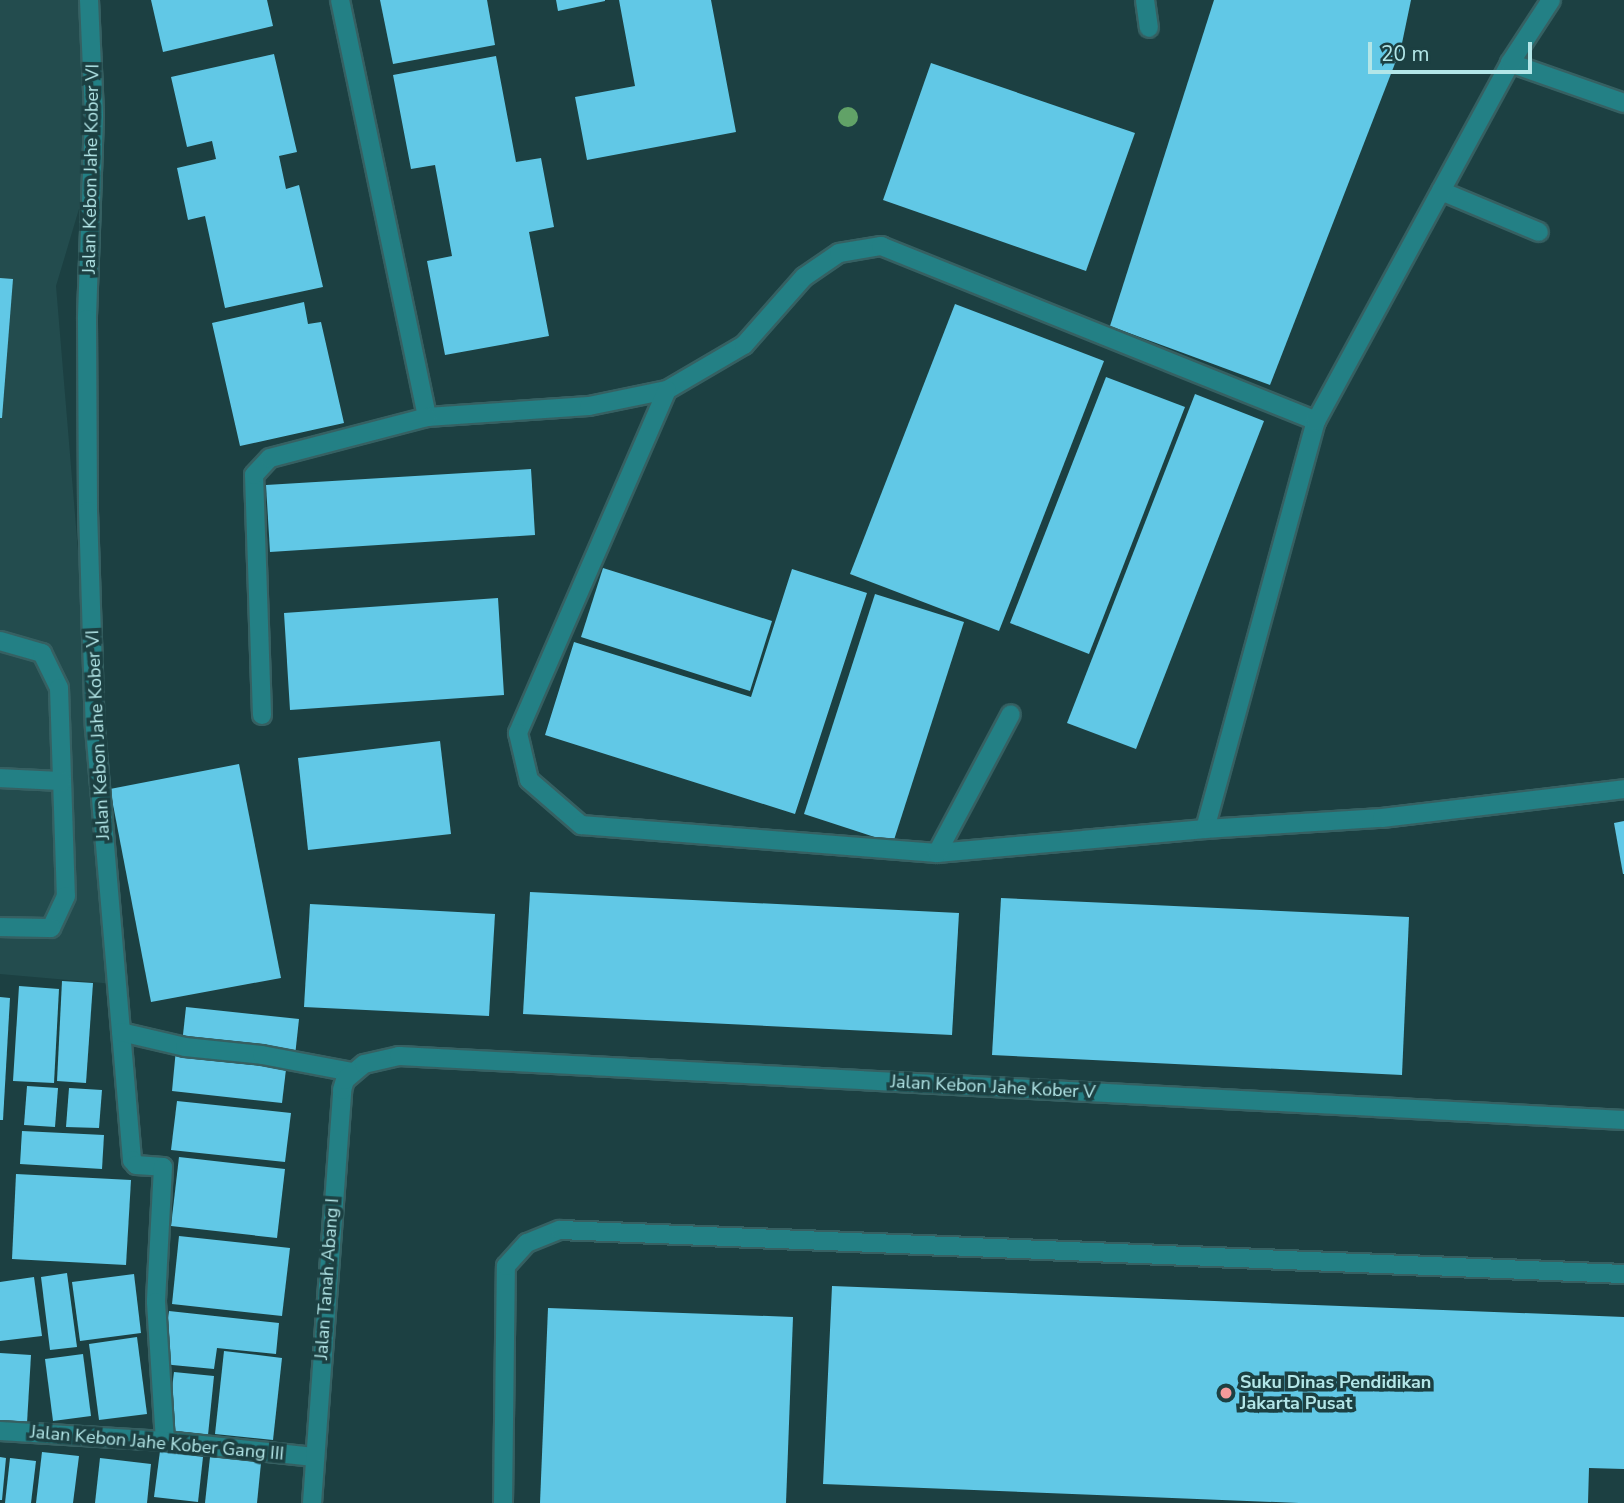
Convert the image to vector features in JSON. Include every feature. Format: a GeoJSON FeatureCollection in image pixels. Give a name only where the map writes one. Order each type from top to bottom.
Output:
{"type":"FeatureCollection","features":[{"type":"Feature","properties":{"kind":"street","name":"Jalan Kebon Jahe Kober VI"},"geometry":{"type":"LineString","coordinates":[[89,0],[94,116],[88,319],[88,511],[95,728],[133,1163],[163,1167],[156,1303],[165,1441]]}},
{"type":"Feature","properties":{"kind":"street"},"geometry":{"type":"LineString","coordinates":[[340,0],[427,417]]}},
{"type":"Feature","properties":{"kind":"street"},"geometry":{"type":"LineString","coordinates":[[1145,0],[1149,28]]}},
{"type":"Feature","properties":{"kind":"street"},"geometry":{"type":"LineString","coordinates":[[1205,829],[1316,421],[1510,63],[1551,0]]}},
{"type":"Feature","properties":{"kind":"street"},"geometry":{"type":"LineString","coordinates":[[1510,63],[1624,103]]}},
{"type":"Feature","properties":{"kind":"street"},"geometry":{"type":"LineString","coordinates":[[1441,191],[1539,232]]}},
{"type":"Feature","properties":{"kind":"street"},"geometry":{"type":"LineString","coordinates":[[262,715],[254,475],[270,458],[427,417],[589,406],[667,390],[744,345],[813,271],[839,253],[881,246],[1316,421]]}},
{"type":"Feature","properties":{"kind":"street"},"geometry":{"type":"LineString","coordinates":[[667,390],[518,733],[529,780],[581,825],[937,853],[1205,829],[1382,818],[1624,789]]}},
{"type":"Feature","properties":{"kind":"street"},"geometry":{"type":"LineString","coordinates":[[0,642],[41,653],[59,688],[66,896],[51,928],[0,927]]}},
{"type":"Feature","properties":{"kind":"street"},"geometry":{"type":"LineString","coordinates":[[937,853],[1011,715]]}},
{"type":"Feature","properties":{"kind":"street"},"geometry":{"type":"LineString","coordinates":[[0,778],[62,781]]}},
{"type":"Feature","properties":{"kind":"street"},"geometry":{"type":"LineString","coordinates":[[121,1032],[185,1047],[358,1068]]}},
{"type":"Feature","properties":{"kind":"street","name":"Jalan Kebon Jahe Kober V"},"geometry":{"type":"LineString","coordinates":[[358,1068],[400,1056],[1624,1120]]}},
{"type":"Feature","properties":{"kind":"street","name":"Jalan Tanah Abang I"},"geometry":{"type":"LineString","coordinates":[[312,1503],[342,1090],[358,1068]]}},
{"type":"Feature","properties":{"kind":"street"},"geometry":{"type":"LineString","coordinates":[[503,1503],[506,1266],[527,1243],[560,1230],[1624,1274]]}},
{"type":"Feature","properties":{"kind":"street","name":"Jalan Kebon Jahe Kober Gang III"},"geometry":{"type":"LineString","coordinates":[[0,1431],[165,1441],[314,1457]]}},
{"type":"Feature","properties":{"kind":"shaded area"},"geometry":{"type":"Polygon","coordinates":[[[0,0],[90,0],[96,152],[56,286],[114,984],[0,974],[0,0]]]}},
{"type":"Feature","properties":{"kind":"building"},"geometry":{"type":"Polygon","coordinates":[[[151,0],[267,0],[273,26],[163,52],[151,0]]]}},
{"type":"Feature","properties":{"kind":"building"},"geometry":{"type":"Polygon","coordinates":[[[380,0],[487,0],[495,45],[393,64],[380,0]]]}},
{"type":"Feature","properties":{"kind":"building"},"geometry":{"type":"Polygon","coordinates":[[[556,0],[605,0],[605,1],[558,11],[556,0]]]}},
{"type":"Feature","properties":{"kind":"building"},"geometry":{"type":"Polygon","coordinates":[[[619,0],[711,0],[736,132],[587,160],[575,97],[635,86],[619,0]]]}},
{"type":"Feature","properties":{"kind":"building"},"geometry":{"type":"Polygon","coordinates":[[[1214,0],[1411,0],[1401,48],[1270,385],[1110,326],[1214,0]]]}},
{"type":"Feature","properties":{"kind":"building"},"geometry":{"type":"Polygon","coordinates":[[[274,54],[297,152],[279,156],[286,189],[299,185],[323,287],[225,308],[205,216],[188,220],[177,168],[216,159],[212,141],[187,147],[171,77],[274,54]]]}},
{"type":"Feature","properties":{"kind":"building"},"geometry":{"type":"Polygon","coordinates":[[[496,56],[516,162],[541,158],[554,227],[529,232],[549,336],[445,355],[427,261],[452,256],[435,165],[411,169],[393,75],[496,56]]]}},
{"type":"Feature","properties":{"kind":"building"},"geometry":{"type":"Polygon","coordinates":[[[931,63],[1135,133],[1086,271],[883,200],[931,63]]]}},
{"type":"Feature","properties":{"kind":"building"},"geometry":{"type":"Polygon","coordinates":[[[0,278],[13,279],[2,418],[0,418],[0,278]]]}},
{"type":"Feature","properties":{"kind":"building"},"geometry":{"type":"Polygon","coordinates":[[[304,302],[308,324],[321,322],[344,423],[240,446],[212,323],[304,302]]]}},
{"type":"Feature","properties":{"kind":"building"},"geometry":{"type":"Polygon","coordinates":[[[955,304],[1104,361],[999,631],[850,574],[955,304]]]}},
{"type":"Feature","properties":{"kind":"building"},"geometry":{"type":"Polygon","coordinates":[[[1106,377],[1185,407],[1089,654],[1010,623],[1106,377]]]}},
{"type":"Feature","properties":{"kind":"building"},"geometry":{"type":"Polygon","coordinates":[[[1195,394],[1264,421],[1136,749],[1067,723],[1195,394]]]}},
{"type":"Feature","properties":{"kind":"building"},"geometry":{"type":"Polygon","coordinates":[[[531,469],[535,535],[270,552],[266,485],[531,469]]]}},
{"type":"Feature","properties":{"kind":"building"},"geometry":{"type":"Polygon","coordinates":[[[603,568],[772,621],[750,691],[581,637],[603,568]]]}},
{"type":"Feature","properties":{"kind":"building"},"geometry":{"type":"Polygon","coordinates":[[[792,569],[867,593],[795,814],[545,735],[574,642],[751,697],[792,569]]]}},
{"type":"Feature","properties":{"kind":"building"},"geometry":{"type":"Polygon","coordinates":[[[875,594],[964,622],[893,843],[804,814],[875,594]]]}},
{"type":"Feature","properties":{"kind":"building"},"geometry":{"type":"Polygon","coordinates":[[[498,598],[504,695],[290,710],[284,613],[498,598]]]}},
{"type":"Feature","properties":{"kind":"building"},"geometry":{"type":"Polygon","coordinates":[[[440,741],[451,834],[308,850],[298,758],[440,741]]]}},
{"type":"Feature","properties":{"kind":"building"},"geometry":{"type":"Polygon","coordinates":[[[239,764],[281,978],[151,1002],[110,789],[239,764]]]}},
{"type":"Feature","properties":{"kind":"building"},"geometry":{"type":"Polygon","coordinates":[[[1624,821],[1624,874],[1623,874],[1614,823],[1624,821]]]}},
{"type":"Feature","properties":{"kind":"building"},"geometry":{"type":"Polygon","coordinates":[[[530,892],[959,913],[952,1035],[523,1014],[530,892]]]}},
{"type":"Feature","properties":{"kind":"building"},"geometry":{"type":"Polygon","coordinates":[[[1001,898],[1409,917],[1402,1075],[992,1055],[1001,898]]]}},
{"type":"Feature","properties":{"kind":"building"},"geometry":{"type":"Polygon","coordinates":[[[310,904],[495,914],[489,1016],[304,1007],[310,904]]]}},
{"type":"Feature","properties":{"kind":"building"},"geometry":{"type":"Polygon","coordinates":[[[62,981],[93,983],[86,1083],[57,1081],[62,981]]]}},
{"type":"Feature","properties":{"kind":"building"},"geometry":{"type":"Polygon","coordinates":[[[19,986],[59,989],[54,1083],[13,1081],[19,986]]]}},
{"type":"Feature","properties":{"kind":"building"},"geometry":{"type":"Polygon","coordinates":[[[0,997],[10,998],[3,1120],[0,1120],[0,997]]]}},
{"type":"Feature","properties":{"kind":"building"},"geometry":{"type":"Polygon","coordinates":[[[186,1007],[299,1019],[295,1056],[182,1044],[186,1007]]]}},
{"type":"Feature","properties":{"kind":"building"},"geometry":{"type":"Polygon","coordinates":[[[176,1049],[287,1061],[282,1103],[172,1091],[176,1049]]]}},
{"type":"Feature","properties":{"kind":"building"},"geometry":{"type":"Polygon","coordinates":[[[27,1086],[58,1088],[55,1127],[24,1125],[27,1086]]]}},
{"type":"Feature","properties":{"kind":"building"},"geometry":{"type":"Polygon","coordinates":[[[69,1088],[102,1090],[99,1128],[66,1127],[69,1088]]]}},
{"type":"Feature","properties":{"kind":"building"},"geometry":{"type":"Polygon","coordinates":[[[177,1101],[291,1113],[285,1162],[171,1150],[177,1101]]]}},
{"type":"Feature","properties":{"kind":"building"},"geometry":{"type":"Polygon","coordinates":[[[22,1131],[104,1135],[102,1169],[20,1164],[22,1131]]]}},
{"type":"Feature","properties":{"kind":"building"},"geometry":{"type":"Polygon","coordinates":[[[179,1157],[285,1169],[277,1238],[171,1226],[179,1157]]]}},
{"type":"Feature","properties":{"kind":"building"},"geometry":{"type":"Polygon","coordinates":[[[16,1174],[131,1180],[126,1265],[12,1259],[16,1174]]]}},
{"type":"Feature","properties":{"kind":"building"},"geometry":{"type":"Polygon","coordinates":[[[179,1236],[290,1248],[282,1316],[172,1304],[179,1236]]]}},
{"type":"Feature","properties":{"kind":"building"},"geometry":{"type":"Polygon","coordinates":[[[67,1273],[77,1347],[50,1350],[41,1277],[67,1273]]]}},
{"type":"Feature","properties":{"kind":"building"},"geometry":{"type":"Polygon","coordinates":[[[134,1274],[141,1333],[80,1341],[72,1282],[134,1274]]]}},
{"type":"Feature","properties":{"kind":"building"},"geometry":{"type":"Polygon","coordinates":[[[34,1277],[42,1336],[0,1341],[0,1282],[34,1277]]]}},
{"type":"Feature","properties":{"kind":"building","name":"Suku Dinas Pendidikan Jakarta Pusat"},"geometry":{"type":"Polygon","coordinates":[[[832,1286],[1624,1317],[1624,1469],[1589,1468],[1588,1503],[1299,1503],[823,1484],[832,1286]]]}},
{"type":"Feature","properties":{"kind":"building"},"geometry":{"type":"Polygon","coordinates":[[[548,1308],[793,1317],[786,1503],[540,1503],[548,1308]]]}},
{"type":"Feature","properties":{"kind":"building"},"geometry":{"type":"Polygon","coordinates":[[[169,1311],[279,1323],[276,1354],[217,1348],[214,1369],[162,1364],[169,1311]]]}},
{"type":"Feature","properties":{"kind":"building"},"geometry":{"type":"Polygon","coordinates":[[[137,1337],[147,1414],[99,1420],[89,1344],[137,1337]]]}},
{"type":"Feature","properties":{"kind":"building"},"geometry":{"type":"Polygon","coordinates":[[[224,1351],[282,1358],[273,1440],[215,1434],[224,1351]]]}},
{"type":"Feature","properties":{"kind":"building"},"geometry":{"type":"Polygon","coordinates":[[[0,1353],[31,1355],[27,1423],[0,1422],[0,1353]]]}},
{"type":"Feature","properties":{"kind":"building"},"geometry":{"type":"Polygon","coordinates":[[[83,1354],[91,1416],[53,1421],[45,1359],[83,1354]]]}},
{"type":"Feature","properties":{"kind":"building"},"geometry":{"type":"Polygon","coordinates":[[[174,1372],[214,1376],[208,1435],[167,1430],[174,1372]]]}},
{"type":"Feature","properties":{"kind":"building"},"geometry":{"type":"Polygon","coordinates":[[[211,1448],[262,1453],[257,1503],[205,1503],[211,1448]]]}},
{"type":"Feature","properties":{"kind":"building"},"geometry":{"type":"Polygon","coordinates":[[[160,1451],[203,1457],[198,1502],[154,1497],[160,1451]]]}},
{"type":"Feature","properties":{"kind":"building"},"geometry":{"type":"Polygon","coordinates":[[[42,1452],[79,1456],[73,1503],[36,1503],[42,1452]]]}},
{"type":"Feature","properties":{"kind":"building"},"geometry":{"type":"Polygon","coordinates":[[[0,1457],[6,1458],[2,1500],[0,1500],[0,1457]]]}},
{"type":"Feature","properties":{"kind":"building"},"geometry":{"type":"Polygon","coordinates":[[[10,1458],[36,1461],[31,1503],[5,1503],[10,1458]]]}},
{"type":"Feature","properties":{"kind":"building"},"geometry":{"type":"Polygon","coordinates":[[[100,1458],[151,1464],[147,1503],[95,1503],[100,1458]]]}},
{"type":"Feature","properties":{"kind":"place","name":"Suku Dinas Pendidikan Jakarta Pusat"},"geometry":{"type":"Point","coordinates":[1226,1393]}}]}
